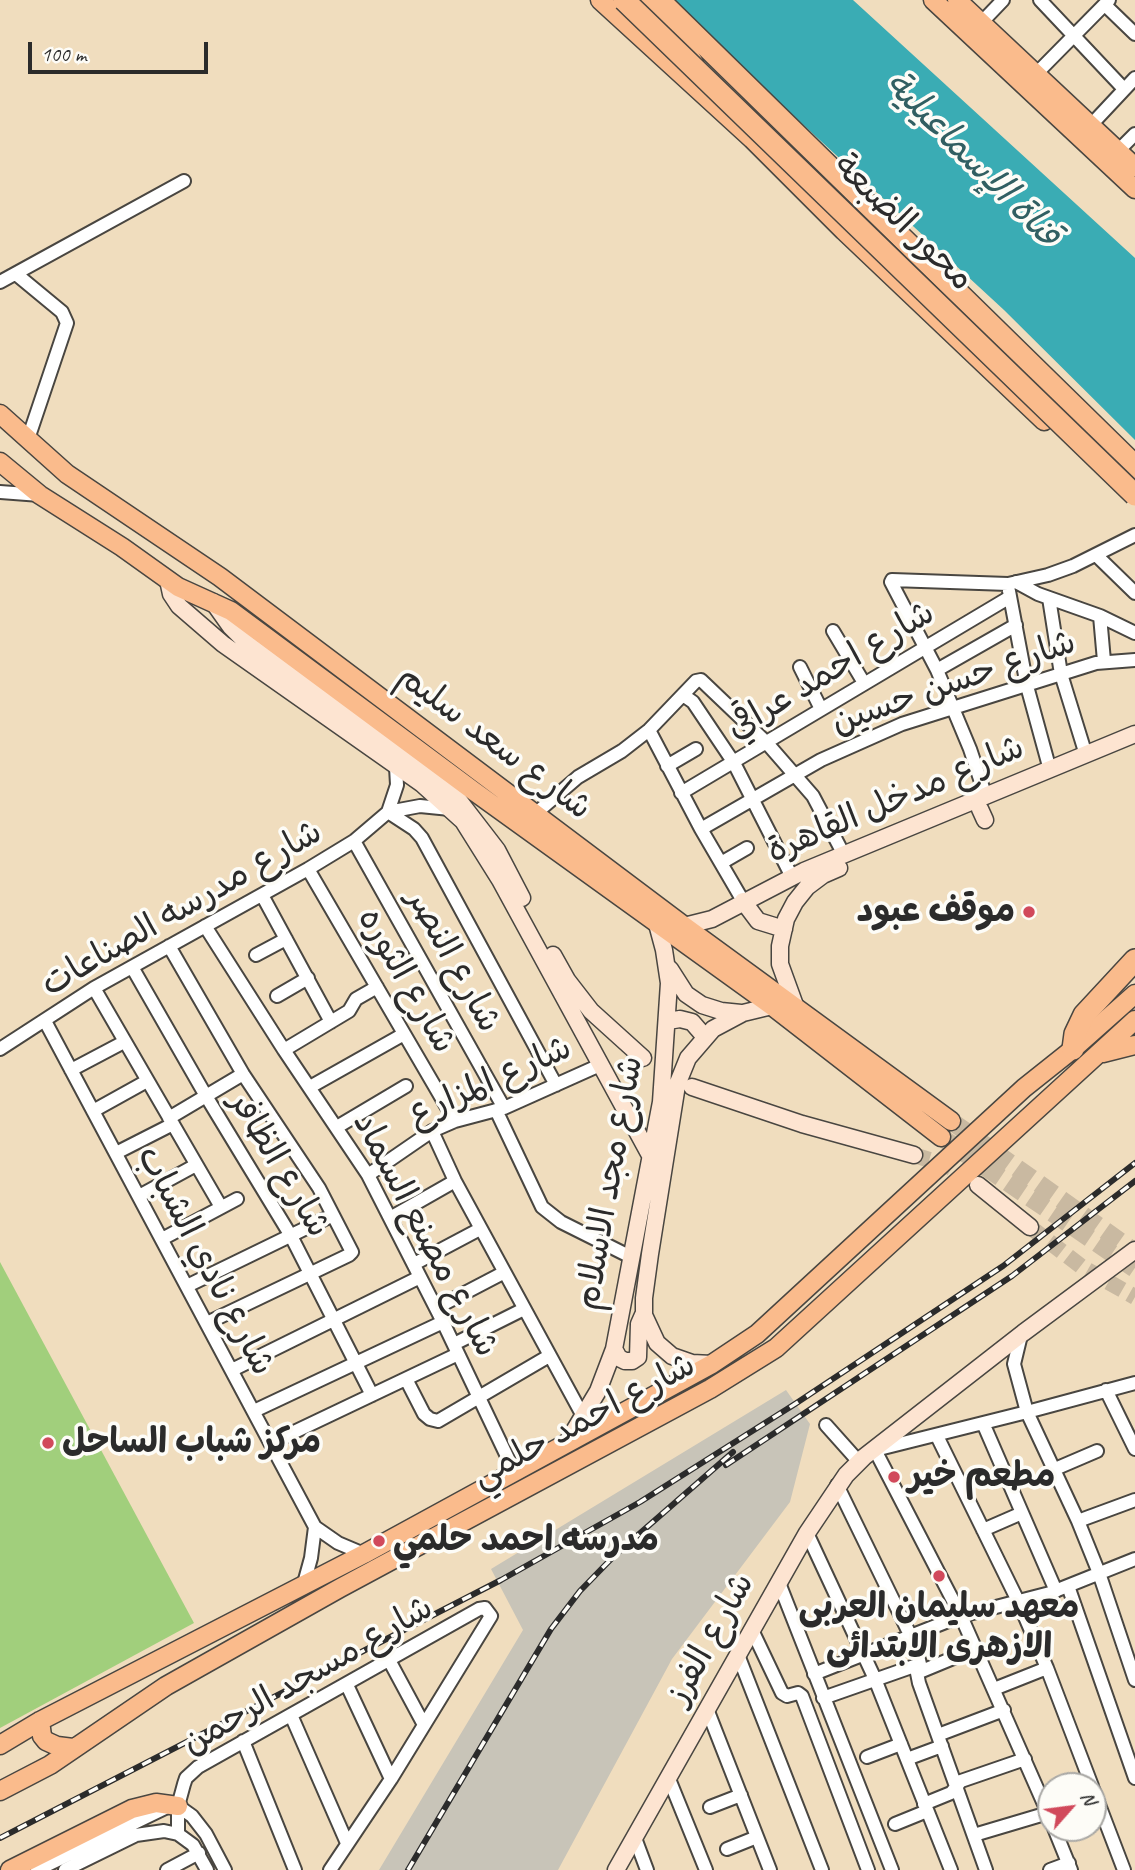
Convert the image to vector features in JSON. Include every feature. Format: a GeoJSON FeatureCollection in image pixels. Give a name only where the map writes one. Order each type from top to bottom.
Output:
{"type":"FeatureCollection","features":[{"type":"Feature","properties":{"kind":"highway","name":"محور الضبعة"},"geometry":{"type":"LineString","coordinates":[[623,0],[1135,495]]}},
{"type":"Feature","properties":{"kind":"highway","name":"محور الضبعة"},"geometry":{"type":"LineString","coordinates":[[659,0],[1135,466]]}},
{"type":"Feature","properties":{"kind":"highway"},"geometry":{"type":"LineString","coordinates":[[1073,1049],[1079,1024],[1097,999],[1135,960]]}},
{"type":"Feature","properties":{"kind":"main road"},"geometry":{"type":"LineString","coordinates":[[600,0],[752,139],[854,241],[1135,509]]}},
{"type":"Feature","properties":{"kind":"main road"},"geometry":{"type":"LineString","coordinates":[[623,0],[694,63],[1135,479]]}},
{"type":"Feature","properties":{"kind":"main road"},"geometry":{"type":"LineString","coordinates":[[643,0],[676,32],[694,63]]}},
{"type":"Feature","properties":{"kind":"main road"},"geometry":{"type":"LineString","coordinates":[[933,0],[1135,189]]}},
{"type":"Feature","properties":{"kind":"main road"},"geometry":{"type":"LineString","coordinates":[[959,1],[1135,167]]}},
{"type":"Feature","properties":{"kind":"main road","name":"شارع سعد سليم"},"geometry":{"type":"LineString","coordinates":[[0,414],[80,484],[220,577],[684,926],[951,1121]]}},
{"type":"Feature","properties":{"kind":"main road","name":"شارع سعد سليم"},"geometry":{"type":"LineString","coordinates":[[0,462],[40,495],[168,580],[189,593],[231,611],[657,925],[772,1006],[941,1137]]}},
{"type":"Feature","properties":{"kind":"main road"},"geometry":{"type":"LineString","coordinates":[[139,559],[152,549],[156,534]]}},
{"type":"Feature","properties":{"kind":"main road"},"geometry":{"type":"LineString","coordinates":[[213,602],[211,588],[220,577]]}},
{"type":"Feature","properties":{"kind":"main road","name":"شارع احمد حلمي"},"geometry":{"type":"LineString","coordinates":[[0,1745],[40,1721],[365,1554],[712,1364],[757,1334],[1024,1088],[1135,994]]}},
{"type":"Feature","properties":{"kind":"main road","name":"شارع احمد حلمي"},"geometry":{"type":"LineString","coordinates":[[0,1791],[50,1765],[166,1686],[340,1588],[710,1389],[776,1348],[1135,1020]]}},
{"type":"Feature","properties":{"kind":"main road"},"geometry":{"type":"LineString","coordinates":[[1099,1054],[1135,1045]]}},
{"type":"Feature","properties":{"kind":"main road"},"geometry":{"type":"LineString","coordinates":[[40,1721],[42,1736],[50,1745],[73,1748]]}},
{"type":"Feature","properties":{"kind":"main road"},"geometry":{"type":"LineString","coordinates":[[10,1870],[132,1809],[156,1803],[178,1806]]}},
{"type":"Feature","properties":{"kind":"street"},"geometry":{"type":"LineString","coordinates":[[981,23],[1003,0]]}},
{"type":"Feature","properties":{"kind":"street"},"geometry":{"type":"LineString","coordinates":[[1040,0],[1124,89]]}},
{"type":"Feature","properties":{"kind":"street"},"geometry":{"type":"LineString","coordinates":[[1036,74],[1074,36],[1101,3],[1135,34]]}},
{"type":"Feature","properties":{"kind":"street"},"geometry":{"type":"LineString","coordinates":[[1091,125],[1135,78]]}},
{"type":"Feature","properties":{"kind":"street"},"geometry":{"type":"LineString","coordinates":[[1118,151],[1135,134]]}},
{"type":"Feature","properties":{"kind":"street"},"geometry":{"type":"LineString","coordinates":[[0,282],[184,181]]}},
{"type":"Feature","properties":{"kind":"street"},"geometry":{"type":"LineString","coordinates":[[16,274],[62,312],[67,323],[28,439]]}},
{"type":"Feature","properties":{"kind":"street"},"geometry":{"type":"LineString","coordinates":[[0,492],[40,495]]}},
{"type":"Feature","properties":{"kind":"street"},"geometry":{"type":"LineString","coordinates":[[1011,587],[1096,555],[1135,535]]}},
{"type":"Feature","properties":{"kind":"street"},"geometry":{"type":"LineString","coordinates":[[1096,555],[1135,593]]}},
{"type":"Feature","properties":{"kind":"street","name":"شارع سعد سليم"},"geometry":{"type":"LineString","coordinates":[[168,580],[171,594],[178,606],[223,645],[436,795],[471,832],[500,880],[652,1159]]}},
{"type":"Feature","properties":{"kind":"street"},"geometry":{"type":"LineString","coordinates":[[984,809],[937,670],[891,584],[892,580],[1011,587],[1100,616],[1135,633]]}},
{"type":"Feature","properties":{"kind":"street"},"geometry":{"type":"LineString","coordinates":[[1011,587],[1027,686],[1050,770]]}},
{"type":"Feature","properties":{"kind":"street","name":"شارع احمد عراقي"},"geometry":{"type":"LineString","coordinates":[[681,793],[926,647],[1011,587]]}},
{"type":"Feature","properties":{"kind":"street"},"geometry":{"type":"LineString","coordinates":[[1049,598],[1061,674],[1086,755]]}},
{"type":"Feature","properties":{"kind":"street"},"geometry":{"type":"LineString","coordinates":[[213,602],[230,626],[248,644],[457,797],[497,850],[567,980],[591,1011],[643,1058]]}},
{"type":"Feature","properties":{"kind":"street"},"geometry":{"type":"LineString","coordinates":[[1100,616],[1104,661]]}},
{"type":"Feature","properties":{"kind":"street"},"geometry":{"type":"LineString","coordinates":[[937,670],[1016,625]]}},
{"type":"Feature","properties":{"kind":"street"},"geometry":{"type":"LineString","coordinates":[[833,631],[864,684]]}},
{"type":"Feature","properties":{"kind":"street","name":"شارع حسن حسين"},"geometry":{"type":"LineString","coordinates":[[701,829],[844,749],[902,724],[1104,661],[1135,660]]}},
{"type":"Feature","properties":{"kind":"street"},"geometry":{"type":"LineString","coordinates":[[800,667],[821,709]]}},
{"type":"Feature","properties":{"kind":"street"},"geometry":{"type":"LineString","coordinates":[[535,814],[578,777],[622,751],[649,730],[696,681],[701,680],[766,742],[796,775],[817,802],[844,855]]}},
{"type":"Feature","properties":{"kind":"street"},"geometry":{"type":"LineString","coordinates":[[683,695],[693,702],[734,762],[792,877]]}},
{"type":"Feature","properties":{"kind":"street"},"geometry":{"type":"LineString","coordinates":[[649,730],[681,793],[744,901],[758,921],[784,929]]}},
{"type":"Feature","properties":{"kind":"street","name":"شارع مدخل القاهرة"},"geometry":{"type":"LineString","coordinates":[[684,926],[712,919],[792,877],[844,855],[984,809],[1050,770],[1135,734]]}},
{"type":"Feature","properties":{"kind":"street","name":"شارع مدخل القاهرة"},"geometry":{"type":"LineString","coordinates":[[796,1008],[780,964],[780,946],[790,910],[800,894],[822,875],[1135,745]]}},
{"type":"Feature","properties":{"kind":"street"},"geometry":{"type":"LineString","coordinates":[[667,766],[696,748]]}},
{"type":"Feature","properties":{"kind":"street"},"geometry":{"type":"LineString","coordinates":[[388,812],[397,785],[396,767]]}},
{"type":"Feature","properties":{"kind":"street"},"geometry":{"type":"LineString","coordinates":[[388,812],[420,806],[451,809]]}},
{"type":"Feature","properties":{"kind":"street"},"geometry":{"type":"LineString","coordinates":[[388,812],[414,828],[422,838],[556,1085]]}},
{"type":"Feature","properties":{"kind":"street","name":"شارع مدرسه الصناعات"},"geometry":{"type":"LineString","coordinates":[[0,1049],[94,988],[354,841],[388,812]]}},
{"type":"Feature","properties":{"kind":"street","name":"شارع النصر"},"geometry":{"type":"LineString","coordinates":[[354,841],[500,1109],[542,1207],[561,1222],[631,1257]]}},
{"type":"Feature","properties":{"kind":"street"},"geometry":{"type":"LineString","coordinates":[[721,863],[747,848]]}},
{"type":"Feature","properties":{"kind":"street","name":"شارع الثوره"},"geometry":{"type":"LineString","coordinates":[[308,869],[455,1121]]}},
{"type":"Feature","properties":{"kind":"street"},"geometry":{"type":"LineString","coordinates":[[262,895],[331,1022]]}},
{"type":"Feature","properties":{"kind":"street","name":"شارع مجد الاسلام"},"geometry":{"type":"LineString","coordinates":[[568,1441],[584,1418],[614,1349],[662,1102],[669,983],[657,925]]}},
{"type":"Feature","properties":{"kind":"street","name":"شارع مصنع السماد"},"geometry":{"type":"LineString","coordinates":[[205,926],[368,1175],[480,1397],[514,1471]]}},
{"type":"Feature","properties":{"kind":"street"},"geometry":{"type":"LineString","coordinates":[[256,955],[286,939]]}},
{"type":"Feature","properties":{"kind":"street"},"geometry":{"type":"LineString","coordinates":[[169,946],[243,1074],[313,1178],[351,1250],[349,1255],[207,1324]]}},
{"type":"Feature","properties":{"kind":"street"},"geometry":{"type":"LineString","coordinates":[[666,964],[686,994],[702,1006],[743,1013]]}},
{"type":"Feature","properties":{"kind":"street","name":"شارع الظافر"},"geometry":{"type":"LineString","coordinates":[[132,967],[291,1236],[372,1395]]}},
{"type":"Feature","properties":{"kind":"street"},"geometry":{"type":"LineString","coordinates":[[277,996],[308,978]]}},
{"type":"Feature","properties":{"kind":"street"},"geometry":{"type":"LineString","coordinates":[[284,1050],[349,1011],[356,999],[377,987]]}},
{"type":"Feature","properties":{"kind":"street"},"geometry":{"type":"LineString","coordinates":[[94,988],[221,1207]]}},
{"type":"Feature","properties":{"kind":"street","name":"شارع مجد الاسلام"},"geometry":{"type":"LineString","coordinates":[[712,1364],[692,1363],[672,1356],[657,1343],[644,1315],[650,1254],[677,1085],[688,1058],[705,1037],[723,1023],[743,1013],[772,1006]]}},
{"type":"Feature","properties":{"kind":"street"},"geometry":{"type":"LineString","coordinates":[[668,1021],[687,1020],[698,1026],[705,1037]]}},
{"type":"Feature","properties":{"kind":"street","name":"شارع نادي الشباب"},"geometry":{"type":"LineString","coordinates":[[45,1021],[315,1527]]}},
{"type":"Feature","properties":{"kind":"street"},"geometry":{"type":"LineString","coordinates":[[310,1087],[404,1034]]}},
{"type":"Feature","properties":{"kind":"street"},"geometry":{"type":"LineString","coordinates":[[71,1070],[124,1041]]}},
{"type":"Feature","properties":{"kind":"street","name":"شارع المزارع"},"geometry":{"type":"LineString","coordinates":[[368,1175],[432,1131],[455,1121],[500,1109],[600,1065]]}},
{"type":"Feature","properties":{"kind":"street"},"geometry":{"type":"LineString","coordinates":[[116,1153],[243,1074]]}},
{"type":"Feature","properties":{"kind":"street"},"geometry":{"type":"LineString","coordinates":[[93,1111],[148,1081]]}},
{"type":"Feature","properties":{"kind":"street"},"geometry":{"type":"LineString","coordinates":[[337,1127],[406,1086]]}},
{"type":"Feature","properties":{"kind":"street"},"geometry":{"type":"LineString","coordinates":[[692,1087],[802,1124],[914,1155]]}},
{"type":"Feature","properties":{"kind":"street"},"geometry":{"type":"LineString","coordinates":[[432,1131],[503,1273],[584,1418]]}},
{"type":"Feature","properties":{"kind":"street"},"geometry":{"type":"LineString","coordinates":[[139,1196],[196,1166]]}},
{"type":"Feature","properties":{"kind":"street"},"geometry":{"type":"LineString","coordinates":[[390,1218],[455,1181]]}},
{"type":"Feature","properties":{"kind":"street"},"geometry":{"type":"LineString","coordinates":[[978,1185],[1030,1227]]}},
{"type":"Feature","properties":{"kind":"street"},"geometry":{"type":"LineString","coordinates":[[162,1238],[237,1199]]}},
{"type":"Feature","properties":{"kind":"street"},"geometry":{"type":"LineString","coordinates":[[187,1286],[333,1215]]}},
{"type":"Feature","properties":{"kind":"street"},"geometry":{"type":"LineString","coordinates":[[414,1264],[480,1229]]}},
{"type":"Feature","properties":{"kind":"street"},"geometry":{"type":"LineString","coordinates":[[1135,1237],[1036,1313],[1020,1330],[1014,1364],[1027,1412],[1078,1521],[1099,1573],[1135,1679]]}},
{"type":"Feature","properties":{"kind":"street"},"geometry":{"type":"LineString","coordinates":[[1021,1335],[1135,1250]]}},
{"type":"Feature","properties":{"kind":"street"},"geometry":{"type":"LineString","coordinates":[[436,1308],[503,1273]]}},
{"type":"Feature","properties":{"kind":"street"},"geometry":{"type":"LineString","coordinates":[[232,1370],[420,1277]]}},
{"type":"Feature","properties":{"kind":"street"},"geometry":{"type":"LineString","coordinates":[[271,1443],[406,1379],[524,1309]]}},
{"type":"Feature","properties":{"kind":"street"},"geometry":{"type":"LineString","coordinates":[[614,1349],[622,1360],[629,1362],[635,1359],[639,1353],[639,1324],[644,1315]]}},
{"type":"Feature","properties":{"kind":"street"},"geometry":{"type":"LineString","coordinates":[[254,1411],[443,1322]]}},
{"type":"Feature","properties":{"kind":"street","name":"شارع الفرز"},"geometry":{"type":"LineString","coordinates":[[616,1870],[807,1533],[837,1485],[859,1462],[1021,1335]]}},
{"type":"Feature","properties":{"kind":"street","name":"شارع احمد حلمي"},"geometry":{"type":"LineString","coordinates":[[406,1379],[424,1414],[438,1421],[549,1356]]}},
{"type":"Feature","properties":{"kind":"street"},"geometry":{"type":"LineString","coordinates":[[1037,1788],[961,1616],[875,1450],[1135,1383]]}},
{"type":"Feature","properties":{"kind":"street"},"geometry":{"type":"LineString","coordinates":[[1105,1390],[1135,1449]]}},
{"type":"Feature","properties":{"kind":"street"},"geometry":{"type":"LineString","coordinates":[[983,1423],[1022,1513],[1062,1588],[1129,1740],[1135,1778]]}},
{"type":"Feature","properties":{"kind":"street"},"geometry":{"type":"LineString","coordinates":[[825,1425],[859,1462]]}},
{"type":"Feature","properties":{"kind":"street"},"geometry":{"type":"LineString","coordinates":[[937,1436],[1047,1668],[1086,1772]]}},
{"type":"Feature","properties":{"kind":"street"},"geometry":{"type":"LineString","coordinates":[[1055,1469],[1097,1451]]}},
{"type":"Feature","properties":{"kind":"street"},"geometry":{"type":"LineString","coordinates":[[837,1485],[916,1647],[919,1669],[940,1740],[986,1870]]}},
{"type":"Feature","properties":{"kind":"street"},"geometry":{"type":"LineString","coordinates":[[1078,1521],[1135,1500]]}},
{"type":"Feature","properties":{"kind":"street"},"geometry":{"type":"LineString","coordinates":[[983,1530],[1022,1513]]}},
{"type":"Feature","properties":{"kind":"street"},"geometry":{"type":"LineString","coordinates":[[303,1587],[311,1558],[315,1527],[338,1543],[365,1554]]}},
{"type":"Feature","properties":{"kind":"street"},"geometry":{"type":"LineString","coordinates":[[807,1533],[875,1679],[951,1870]]}},
{"type":"Feature","properties":{"kind":"street"},"geometry":{"type":"LineString","coordinates":[[814,1674],[961,1616],[1018,1603],[1135,1559]]}},
{"type":"Feature","properties":{"kind":"street"},"geometry":{"type":"LineString","coordinates":[[779,1583],[892,1870]]}},
{"type":"Feature","properties":{"kind":"street","name":"شارع مسجد الرحمن"},"geometry":{"type":"LineString","coordinates":[[178,1806],[184,1784],[191,1773],[243,1741],[482,1608],[489,1610],[491,1616],[424,1725]]}},
{"type":"Feature","properties":{"kind":"street"},"geometry":{"type":"LineString","coordinates":[[752,1630],[782,1693],[787,1696],[798,1693],[802,1696],[868,1870]]}},
{"type":"Feature","properties":{"kind":"street"},"geometry":{"type":"LineString","coordinates":[[823,1698],[875,1679],[919,1669],[975,1649]]}},
{"type":"Feature","properties":{"kind":"street"},"geometry":{"type":"LineString","coordinates":[[738,1655],[822,1870]]}},
{"type":"Feature","properties":{"kind":"street"},"geometry":{"type":"LineString","coordinates":[[330,1870],[424,1725],[389,1660]]}},
{"type":"Feature","properties":{"kind":"street"},"geometry":{"type":"LineString","coordinates":[[994,1689],[1047,1668]]}},
{"type":"Feature","properties":{"kind":"street"},"geometry":{"type":"LineString","coordinates":[[347,1685],[390,1779]]}},
{"type":"Feature","properties":{"kind":"street"},"geometry":{"type":"LineString","coordinates":[[707,1709],[770,1870]]}},
{"type":"Feature","properties":{"kind":"street"},"geometry":{"type":"LineString","coordinates":[[907,1759],[1004,1710]]}},
{"type":"Feature","properties":{"kind":"street"},"geometry":{"type":"LineString","coordinates":[[291,1715],[347,1843]]}},
{"type":"Feature","properties":{"kind":"street"},"geometry":{"type":"LineString","coordinates":[[243,1741],[295,1870]]}},
{"type":"Feature","properties":{"kind":"street"},"geometry":{"type":"LineString","coordinates":[[867,1757],[901,1744]]}},
{"type":"Feature","properties":{"kind":"street"},"geometry":{"type":"LineString","coordinates":[[895,1824],[951,1793],[961,1781],[1025,1759]]}},
{"type":"Feature","properties":{"kind":"street"},"geometry":{"type":"LineString","coordinates":[[669,1779],[706,1870]]}},
{"type":"Feature","properties":{"kind":"street"},"geometry":{"type":"LineString","coordinates":[[710,1807],[741,1795]]}},
{"type":"Feature","properties":{"kind":"street"},"geometry":{"type":"LineString","coordinates":[[178,1806],[178,1835]]}},
{"type":"Feature","properties":{"kind":"street"},"geometry":{"type":"LineString","coordinates":[[37,1870],[155,1812],[178,1806]]}},
{"type":"Feature","properties":{"kind":"street"},"geometry":{"type":"LineString","coordinates":[[178,1806],[192,1816],[206,1834],[225,1870]]}},
{"type":"Feature","properties":{"kind":"street"},"geometry":{"type":"LineString","coordinates":[[974,1835],[1037,1819]]}},
{"type":"Feature","properties":{"kind":"street"},"geometry":{"type":"LineString","coordinates":[[1107,1827],[1122,1866],[1135,1857]]}},
{"type":"Feature","properties":{"kind":"street"},"geometry":{"type":"LineString","coordinates":[[65,1870],[136,1835],[164,1830],[193,1845],[207,1870]]}},
{"type":"Feature","properties":{"kind":"street"},"geometry":{"type":"LineString","coordinates":[[727,1849],[757,1837]]}},
{"type":"Feature","properties":{"kind":"street"},"geometry":{"type":"LineString","coordinates":[[635,1838],[647,1870]]}},
{"type":"Feature","properties":{"kind":"street"},"geometry":{"type":"LineString","coordinates":[[1050,1870],[1070,1867],[1060,1842]]}},
{"type":"Feature","properties":{"kind":"street"},"geometry":{"type":"LineString","coordinates":[[167,1870],[199,1853]]}},
{"type":"Feature","properties":{"kind":"shaded area"},"geometry":{"type":"Polygon","coordinates":[[[786,1390],[810,1424],[790,1502],[672,1659],[558,1870],[379,1870],[523,1630],[491,1569],[786,1390]]]}},
{"type":"Feature","properties":{"kind":"green space","name":"مركز شباب الساحل"},"geometry":{"type":"Polygon","coordinates":[[[0,1262],[194,1623],[0,1728],[0,1262]]]}},
{"type":"Feature","properties":{"kind":"water","name":"قناة الإسماعيلية"},"geometry":{"type":"Polygon","coordinates":[[[668,0],[853,0],[1135,258],[1135,440],[1004,310],[668,0]]]}},
{"type":"Feature","properties":{"kind":"tunnel"},"geometry":{"type":"LineString","coordinates":[[951,1121],[1135,1252]]}},
{"type":"Feature","properties":{"kind":"tunnel"},"geometry":{"type":"LineString","coordinates":[[941,1137],[1135,1269]]}},
{"type":"Feature","properties":{"kind":"tunnel"},"geometry":{"type":"LineString","coordinates":[[914,1155],[948,1166],[975,1182]]}},
{"type":"Feature","properties":{"kind":"tunnel"},"geometry":{"type":"LineString","coordinates":[[1030,1227],[1082,1267],[1135,1297]]}},
{"type":"Feature","properties":{"kind":"railway"},"geometry":{"type":"LineString","coordinates":[[0,1838],[501,1580],[640,1502],[795,1404],[1003,1266],[1135,1163]]}},
{"type":"Feature","properties":{"kind":"railway"},"geometry":{"type":"LineString","coordinates":[[726,1465],[1012,1276],[1135,1181]]}},
{"type":"Feature","properties":{"kind":"railway"},"geometry":{"type":"LineString","coordinates":[[408,1870],[551,1629],[580,1591],[615,1555],[733,1452]]}},
{"type":"Feature","properties":{"kind":"place","name":"موقف عبود"},"geometry":{"type":"Point","coordinates":[1029,912]}},
{"type":"Feature","properties":{"kind":"place","name":"مركز شباب الساحل"},"geometry":{"type":"Point","coordinates":[48,1443]}},
{"type":"Feature","properties":{"kind":"place","name":"مطعم خير"},"geometry":{"type":"Point","coordinates":[894,1477]}},
{"type":"Feature","properties":{"kind":"place","name":"مدرسه احمد حلمي"},"geometry":{"type":"Point","coordinates":[379,1541]}},
{"type":"Feature","properties":{"kind":"place","name":"معهد سليمان العربى الازهرى الابتدائى"},"geometry":{"type":"Point","coordinates":[939,1576]}}]}
